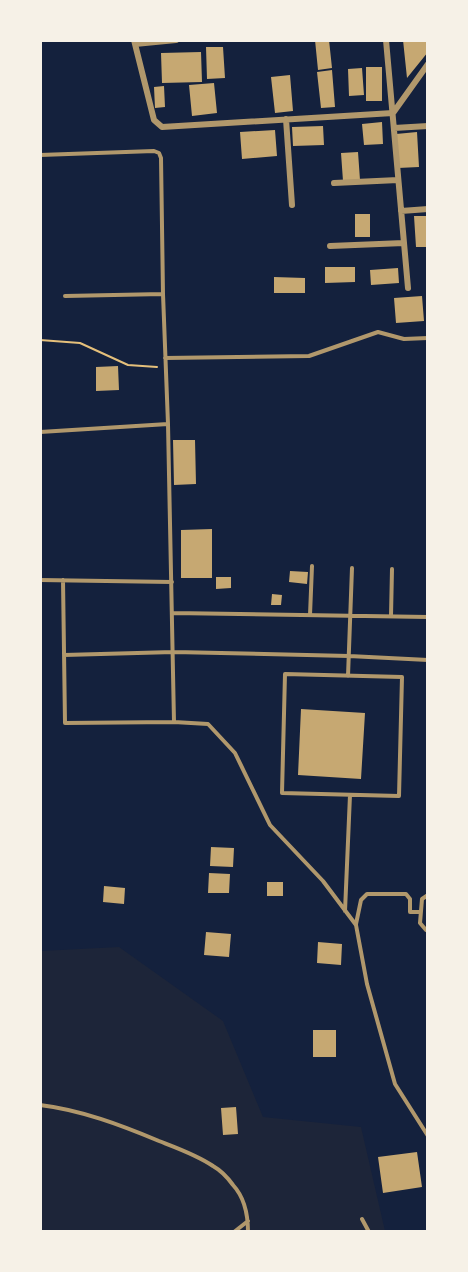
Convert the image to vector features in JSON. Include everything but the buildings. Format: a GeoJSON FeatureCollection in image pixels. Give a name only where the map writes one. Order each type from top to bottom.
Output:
{"type":"FeatureCollection","features":[{"type":"Feature","properties":{"kind":"street"},"geometry":{"type":"LineString","coordinates":[[176,40],[134,42],[154,120],[162,127],[393,113]]}},
{"type":"Feature","properties":{"kind":"street"},"geometry":{"type":"LineString","coordinates":[[386,40],[408,288]]}},
{"type":"Feature","properties":{"kind":"street"},"geometry":{"type":"LineString","coordinates":[[393,113],[428,64]]}},
{"type":"Feature","properties":{"kind":"street"},"geometry":{"type":"LineString","coordinates":[[286,119],[292,205]]}},
{"type":"Feature","properties":{"kind":"street"},"geometry":{"type":"LineString","coordinates":[[394,128],[428,126]]}},
{"type":"Feature","properties":{"kind":"street"},"geometry":{"type":"LineString","coordinates":[[334,183],[398,180]]}},
{"type":"Feature","properties":{"kind":"street"},"geometry":{"type":"LineString","coordinates":[[401,211],[428,209]]}},
{"type":"Feature","properties":{"kind":"street"},"geometry":{"type":"LineString","coordinates":[[330,246],[404,243]]}},
{"type":"Feature","properties":{"kind":"lane"},"geometry":{"type":"LineString","coordinates":[[40,155],[154,151],[159,153],[161,158],[174,722]]}},
{"type":"Feature","properties":{"kind":"lane"},"geometry":{"type":"LineString","coordinates":[[65,296],[163,294]]}},
{"type":"Feature","properties":{"kind":"lane"},"geometry":{"type":"LineString","coordinates":[[165,358],[309,356],[378,332],[404,339],[428,338]]}},
{"type":"Feature","properties":{"kind":"lane"},"geometry":{"type":"LineString","coordinates":[[40,432],[168,424]]}},
{"type":"Feature","properties":{"kind":"lane"},"geometry":{"type":"LineString","coordinates":[[310,615],[312,566]]}},
{"type":"Feature","properties":{"kind":"lane"},"geometry":{"type":"LineString","coordinates":[[348,676],[352,568]]}},
{"type":"Feature","properties":{"kind":"lane"},"geometry":{"type":"LineString","coordinates":[[391,616],[392,569]]}},
{"type":"Feature","properties":{"kind":"lane"},"geometry":{"type":"LineString","coordinates":[[40,580],[172,582]]}},
{"type":"Feature","properties":{"kind":"lane"},"geometry":{"type":"LineString","coordinates":[[63,580],[65,723],[208,724],[235,753],[270,825],[323,881],[356,925]]}},
{"type":"Feature","properties":{"kind":"lane"},"geometry":{"type":"LineString","coordinates":[[173,613],[428,616]]}},
{"type":"Feature","properties":{"kind":"lane"},"geometry":{"type":"LineString","coordinates":[[64,655],[174,652],[428,660]]}},
{"type":"Feature","properties":{"kind":"lane"},"geometry":{"type":"LineString","coordinates":[[285,674],[402,677],[399,796],[350,795],[282,794],[285,674]]}},
{"type":"Feature","properties":{"kind":"lane"},"geometry":{"type":"LineString","coordinates":[[345,912],[350,795]]}},
{"type":"Feature","properties":{"kind":"lane"},"geometry":{"type":"LineString","coordinates":[[420,912],[411,912],[410,898],[406,894],[367,894],[361,900],[356,925],[367,984],[395,1084],[428,1136]]}},
{"type":"Feature","properties":{"kind":"lane"},"geometry":{"type":"LineString","coordinates":[[428,895],[422,898],[420,912],[420,923],[428,931]]}},
{"type":"Feature","properties":{"kind":"lane"},"geometry":{"type":"LineString","coordinates":[[40,1105],[62,1107],[122,1126],[180,1149],[214,1166],[235,1186],[245,1203],[248,1232]]}},
{"type":"Feature","properties":{"kind":"lane"},"geometry":{"type":"LineString","coordinates":[[362,1219],[369,1232]]}},
{"type":"Feature","properties":{"kind":"lane"},"geometry":{"type":"LineString","coordinates":[[234,1232],[248,1221]]}},
{"type":"Feature","properties":{"kind":"path"},"geometry":{"type":"LineString","coordinates":[[40,340],[80,343],[128,365],[166,368]]}},
{"type":"Feature","properties":{"kind":"shaded area"},"geometry":{"type":"Polygon","coordinates":[[[119,947],[223,1021],[263,1117],[361,1127],[385,1231],[41,1232],[41,951],[119,947]]]}}]}
